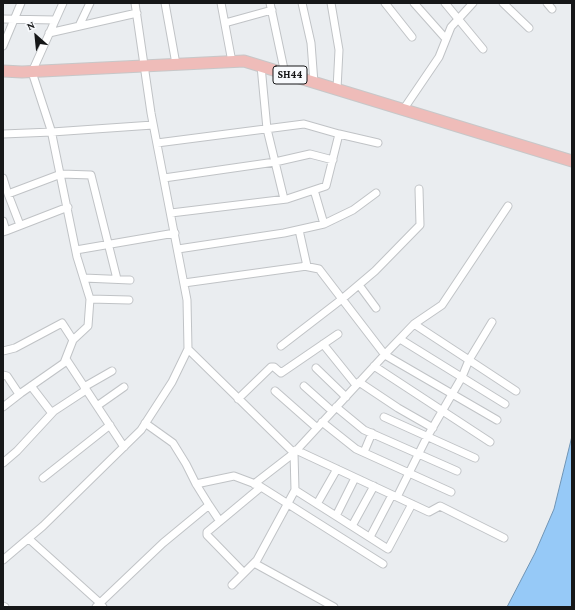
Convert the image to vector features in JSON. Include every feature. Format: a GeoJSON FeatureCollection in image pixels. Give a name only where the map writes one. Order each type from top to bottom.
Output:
{"type":"FeatureCollection","features":[{"type":"Feature","properties":{"kind":"main road","name":"SH44"},"geometry":{"type":"LineString","coordinates":[[3,72],[244,61],[572,161]]}},
{"type":"Feature","properties":{"kind":"main road","name":"SH44"},"geometry":{"type":"LineString","coordinates":[[3,76],[27,72]]}},
{"type":"Feature","properties":{"kind":"street"},"geometry":{"type":"LineString","coordinates":[[3,46],[21,3]]}},
{"type":"Feature","properties":{"kind":"street"},"geometry":{"type":"LineString","coordinates":[[3,407],[19,394],[64,364],[73,340],[88,326],[90,299],[76,250],[52,132],[27,72],[49,33],[63,3]]}},
{"type":"Feature","properties":{"kind":"street"},"geometry":{"type":"LineString","coordinates":[[79,26],[90,3]]}},
{"type":"Feature","properties":{"kind":"street"},"geometry":{"type":"LineString","coordinates":[[3,560],[43,526],[141,430],[172,382],[188,348],[187,300],[153,125],[135,3]]}},
{"type":"Feature","properties":{"kind":"street"},"geometry":{"type":"LineString","coordinates":[[165,3],[176,64]]}},
{"type":"Feature","properties":{"kind":"street"},"geometry":{"type":"LineString","coordinates":[[221,3],[232,62]]}},
{"type":"Feature","properties":{"kind":"street"},"geometry":{"type":"LineString","coordinates":[[302,3],[311,43],[314,82]]}},
{"type":"Feature","properties":{"kind":"street"},"geometry":{"type":"LineString","coordinates":[[331,3],[340,50],[336,90]]}},
{"type":"Feature","properties":{"kind":"street"},"geometry":{"type":"LineString","coordinates":[[385,3],[412,37]]}},
{"type":"Feature","properties":{"kind":"street"},"geometry":{"type":"LineString","coordinates":[[414,3],[446,40]]}},
{"type":"Feature","properties":{"kind":"street"},"geometry":{"type":"LineString","coordinates":[[445,3],[483,49]]}},
{"type":"Feature","properties":{"kind":"street"},"geometry":{"type":"LineString","coordinates":[[403,110],[439,57],[452,27],[473,3]]}},
{"type":"Feature","properties":{"kind":"street"},"geometry":{"type":"LineString","coordinates":[[503,3],[529,28]]}},
{"type":"Feature","properties":{"kind":"street"},"geometry":{"type":"LineString","coordinates":[[547,3],[552,9]]}},
{"type":"Feature","properties":{"kind":"street"},"geometry":{"type":"LineString","coordinates":[[225,24],[271,7],[284,74]]}},
{"type":"Feature","properties":{"kind":"street"},"geometry":{"type":"LineString","coordinates":[[49,33],[137,14]]}},
{"type":"Feature","properties":{"kind":"street"},"geometry":{"type":"LineString","coordinates":[[3,19],[55,20]]}},
{"type":"Feature","properties":{"kind":"street"},"geometry":{"type":"LineString","coordinates":[[261,66],[267,129],[284,199]]}},
{"type":"Feature","properties":{"kind":"street"},"geometry":{"type":"LineString","coordinates":[[157,143],[304,124],[378,143]]}},
{"type":"Feature","properties":{"kind":"street"},"geometry":{"type":"LineString","coordinates":[[3,134],[153,125]]}},
{"type":"Feature","properties":{"kind":"street"},"geometry":{"type":"LineString","coordinates":[[171,213],[284,199],[326,186],[339,134]]}},
{"type":"Feature","properties":{"kind":"street"},"geometry":{"type":"LineString","coordinates":[[164,178],[275,162],[310,154],[333,160]]}},
{"type":"Feature","properties":{"kind":"street"},"geometry":{"type":"LineString","coordinates":[[8,194],[61,174],[92,174],[117,279]]}},
{"type":"Feature","properties":{"kind":"street"},"geometry":{"type":"LineString","coordinates":[[3,178],[20,225]]}},
{"type":"Feature","properties":{"kind":"street"},"geometry":{"type":"LineString","coordinates":[[281,346],[342,300],[375,271],[420,225],[418,189]]}},
{"type":"Feature","properties":{"kind":"street"},"geometry":{"type":"LineString","coordinates":[[314,190],[324,224]]}},
{"type":"Feature","properties":{"kind":"street"},"geometry":{"type":"LineString","coordinates":[[178,249],[284,233],[324,224],[353,210],[376,193]]}},
{"type":"Feature","properties":{"kind":"street"},"geometry":{"type":"LineString","coordinates":[[254,484],[295,452],[414,324],[442,305],[508,206]]}},
{"type":"Feature","properties":{"kind":"street"},"geometry":{"type":"LineString","coordinates":[[3,221],[5,232],[68,207]]}},
{"type":"Feature","properties":{"kind":"street"},"geometry":{"type":"LineString","coordinates":[[299,230],[307,266],[304,266]]}},
{"type":"Feature","properties":{"kind":"street"},"geometry":{"type":"LineString","coordinates":[[76,250],[175,233]]}},
{"type":"Feature","properties":{"kind":"street"},"geometry":{"type":"LineString","coordinates":[[184,283],[304,266],[319,268],[342,300],[385,354],[452,395],[497,420]]}},
{"type":"Feature","properties":{"kind":"street"},"geometry":{"type":"LineString","coordinates":[[84,278],[130,280]]}},
{"type":"Feature","properties":{"kind":"street"},"geometry":{"type":"LineString","coordinates":[[359,285],[376,308]]}},
{"type":"Feature","properties":{"kind":"street"},"geometry":{"type":"LineString","coordinates":[[90,299],[129,300]]}},
{"type":"Feature","properties":{"kind":"street"},"geometry":{"type":"LineString","coordinates":[[370,538],[409,473],[427,437],[462,377],[469,360],[492,322]]}},
{"type":"Feature","properties":{"kind":"street"},"geometry":{"type":"LineString","coordinates":[[3,351],[16,348],[62,323],[73,340]]}},
{"type":"Feature","properties":{"kind":"street"},"geometry":{"type":"LineString","coordinates":[[414,324],[516,391]]}},
{"type":"Feature","properties":{"kind":"street"},"geometry":{"type":"LineString","coordinates":[[238,399],[270,367],[274,367],[281,373],[338,334]]}},
{"type":"Feature","properties":{"kind":"street"},"geometry":{"type":"LineString","coordinates":[[400,339],[505,404]]}},
{"type":"Feature","properties":{"kind":"street"},"geometry":{"type":"LineString","coordinates":[[322,344],[358,384],[433,428]]}},
{"type":"Feature","properties":{"kind":"street"},"geometry":{"type":"LineString","coordinates":[[188,348],[238,399],[295,452],[337,469],[428,512],[440,506],[504,538]]}},
{"type":"Feature","properties":{"kind":"street"},"geometry":{"type":"LineString","coordinates":[[66,359],[124,447]]}},
{"type":"Feature","properties":{"kind":"street"},"geometry":{"type":"LineString","coordinates":[[374,366],[442,412],[490,442]]}},
{"type":"Feature","properties":{"kind":"street"},"geometry":{"type":"LineString","coordinates":[[316,368],[346,396]]}},
{"type":"Feature","properties":{"kind":"street"},"geometry":{"type":"LineString","coordinates":[[3,462],[19,450],[54,412],[85,388],[112,371]]}},
{"type":"Feature","properties":{"kind":"street"},"geometry":{"type":"LineString","coordinates":[[3,375],[7,376],[19,394]]}},
{"type":"Feature","properties":{"kind":"street"},"geometry":{"type":"LineString","coordinates":[[31,386],[49,411],[54,412]]}},
{"type":"Feature","properties":{"kind":"street"},"geometry":{"type":"LineString","coordinates":[[304,386],[364,430],[458,471]]}},
{"type":"Feature","properties":{"kind":"street"},"geometry":{"type":"LineString","coordinates":[[97,406],[124,387]]}},
{"type":"Feature","properties":{"kind":"street"},"geometry":{"type":"LineString","coordinates":[[275,391],[317,428]]}},
{"type":"Feature","properties":{"kind":"street"},"geometry":{"type":"LineString","coordinates":[[384,417],[475,458]]}},
{"type":"Feature","properties":{"kind":"street"},"geometry":{"type":"LineString","coordinates":[[322,422],[356,449],[450,492]]}},
{"type":"Feature","properties":{"kind":"street"},"geometry":{"type":"LineString","coordinates":[[145,423],[173,443],[196,484],[219,520]]}},
{"type":"Feature","properties":{"kind":"street"},"geometry":{"type":"LineString","coordinates":[[43,478],[110,425]]}},
{"type":"Feature","properties":{"kind":"street"},"geometry":{"type":"LineString","coordinates":[[364,452],[372,433]]}},
{"type":"Feature","properties":{"kind":"street"},"geometry":{"type":"LineString","coordinates":[[232,585],[257,560],[295,490],[295,452]]}},
{"type":"Feature","properties":{"kind":"street"},"geometry":{"type":"LineString","coordinates":[[317,504],[337,469]]}},
{"type":"Feature","properties":{"kind":"street"},"geometry":{"type":"LineString","coordinates":[[196,484],[234,476],[254,484],[383,564]]}},
{"type":"Feature","properties":{"kind":"street"},"geometry":{"type":"LineString","coordinates":[[336,516],[355,478]]}},
{"type":"Feature","properties":{"kind":"street"},"geometry":{"type":"LineString","coordinates":[[352,526],[374,486]]}},
{"type":"Feature","properties":{"kind":"street"},"geometry":{"type":"LineString","coordinates":[[244,573],[207,533],[207,530],[261,487]]}},
{"type":"Feature","properties":{"kind":"street"},"geometry":{"type":"LineString","coordinates":[[295,490],[388,549],[412,504]]}},
{"type":"Feature","properties":{"kind":"street"},"geometry":{"type":"LineString","coordinates":[[28,539],[100,606],[163,543],[210,505]]}},
{"type":"Feature","properties":{"kind":"street"},"geometry":{"type":"LineString","coordinates":[[254,563],[334,607]]}},
{"type":"Feature","properties":{"kind":"water"},"geometry":{"type":"Polygon","coordinates":[[[572,436],[572,607],[507,607],[535,553],[554,509],[572,436]]]}}]}
